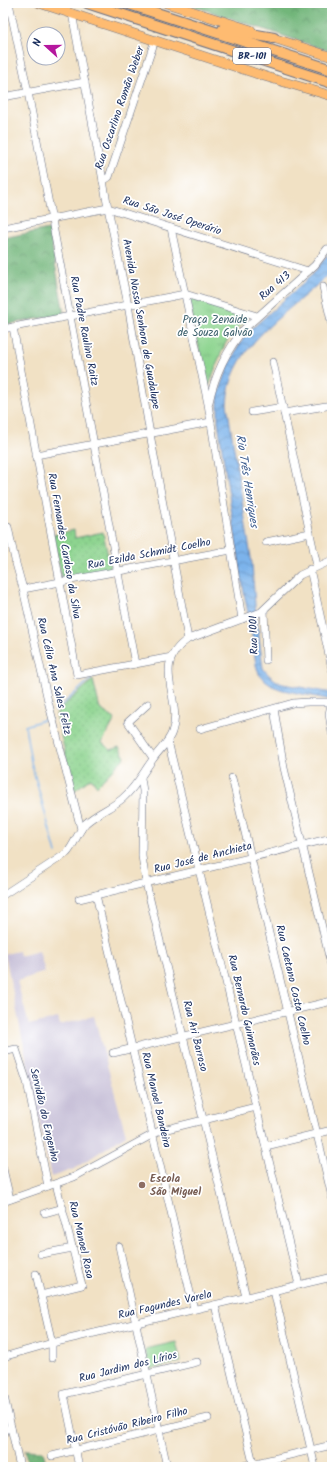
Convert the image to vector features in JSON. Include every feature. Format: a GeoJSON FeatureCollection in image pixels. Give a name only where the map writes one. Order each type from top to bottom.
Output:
{"type":"FeatureCollection","features":[{"type":"Feature","properties":{"kind":"highway","name":"BR-101"},"geometry":{"type":"LineString","coordinates":[[87,3],[332,83]]}},
{"type":"Feature","properties":{"kind":"highway","name":"BR-101"},"geometry":{"type":"LineString","coordinates":[[126,3],[332,70]]}},
{"type":"Feature","properties":{"kind":"highway"},"geometry":{"type":"LineString","coordinates":[[190,24],[274,38]]}},
{"type":"Feature","properties":{"kind":"main road"},"geometry":{"type":"LineString","coordinates":[[40,3],[267,77],[332,96]]}},
{"type":"Feature","properties":{"kind":"main road"},"geometry":{"type":"LineString","coordinates":[[166,3],[332,57]]}},
{"type":"Feature","properties":{"kind":"street","name":"Rua Padre Raulino Raitz"},"geometry":{"type":"LineString","coordinates":[[9,3],[28,92],[135,664]]}},
{"type":"Feature","properties":{"kind":"street","name":"Avenida Nossa Senhora de Guadalupe"},"geometry":{"type":"LineString","coordinates":[[72,13],[108,208],[128,305],[188,639]]}},
{"type":"Feature","properties":{"kind":"street","name":"Rua Oscarlino Romão Weber"},"geometry":{"type":"LineString","coordinates":[[103,181],[109,177],[155,40]]}},
{"type":"Feature","properties":{"kind":"street"},"geometry":{"type":"LineString","coordinates":[[3,97],[85,82]]}},
{"type":"Feature","properties":{"kind":"street","name":"Rua São José Operário"},"geometry":{"type":"LineString","coordinates":[[3,228],[108,208],[308,271]]}},
{"type":"Feature","properties":{"kind":"street"},"geometry":{"type":"LineString","coordinates":[[171,228],[208,404],[231,550],[244,618]]}},
{"type":"Feature","properties":{"kind":"street","name":"Rua 413"},"geometry":{"type":"LineString","coordinates":[[208,404],[217,373],[229,350],[244,329],[319,261],[327,248]]}},
{"type":"Feature","properties":{"kind":"street"},"geometry":{"type":"LineString","coordinates":[[323,287],[332,325]]}},
{"type":"Feature","properties":{"kind":"street"},"geometry":{"type":"LineString","coordinates":[[3,329],[185,294],[257,316]]}},
{"type":"Feature","properties":{"kind":"street","name":"Rua Fernandes Cardoso da Silva"},"geometry":{"type":"LineString","coordinates":[[13,327],[77,675],[172,657]]}},
{"type":"Feature","properties":{"kind":"street"},"geometry":{"type":"LineString","coordinates":[[273,362],[310,533],[314,568],[332,669]]}},
{"type":"Feature","properties":{"kind":"street"},"geometry":{"type":"LineString","coordinates":[[252,412],[332,405]]}},
{"type":"Feature","properties":{"kind":"street"},"geometry":{"type":"LineString","coordinates":[[36,455],[211,422]]}},
{"type":"Feature","properties":{"kind":"street","name":"Rua Célia Ana Sales Feltz"},"geometry":{"type":"LineString","coordinates":[[8,527],[48,701],[81,829]]}},
{"type":"Feature","properties":{"kind":"street"},"geometry":{"type":"LineString","coordinates":[[266,542],[310,533]]}},
{"type":"Feature","properties":{"kind":"street","name":"Rua Ezilda Schmidt Coelho"},"geometry":{"type":"LineString","coordinates":[[23,589],[231,550]]}},
{"type":"Feature","properties":{"kind":"street"},"geometry":{"type":"LineString","coordinates":[[3,895],[66,853],[73,845],[81,829],[92,818],[133,789],[154,758],[168,741],[174,722],[174,707],[168,675],[169,666],[172,657],[180,646],[188,639],[261,612],[296,577],[332,560]]}},
{"type":"Feature","properties":{"kind":"street","name":"Rua 1001"},"geometry":{"type":"LineString","coordinates":[[261,612],[266,660]]}},
{"type":"Feature","properties":{"kind":"street"},"geometry":{"type":"LineString","coordinates":[[200,729],[301,702],[332,701],[329,714],[332,733]]}},
{"type":"Feature","properties":{"kind":"street"},"geometry":{"type":"LineString","coordinates":[[148,704],[128,722],[154,758]]}},
{"type":"Feature","properties":{"kind":"street"},"geometry":{"type":"LineString","coordinates":[[274,709],[284,768],[332,969]]}},
{"type":"Feature","properties":{"kind":"street","name":"Rua Bernardo Guimarães"},"geometry":{"type":"LineString","coordinates":[[168,741],[299,1285]]}},
{"type":"Feature","properties":{"kind":"street","name":"Rua Ari Barroso"},"geometry":{"type":"LineString","coordinates":[[141,778],[143,791],[142,856],[146,883],[246,1297]]}},
{"type":"Feature","properties":{"kind":"street","name":"Rua Caetano Costa Coelho"},"geometry":{"type":"LineString","coordinates":[[232,778],[332,1197]]}},
{"type":"Feature","properties":{"kind":"street","name":"Rua José de Anchieta"},"geometry":{"type":"LineString","coordinates":[[79,898],[332,838]]}},
{"type":"Feature","properties":{"kind":"street","name":"Rua Manoel Bandeira"},"geometry":{"type":"LineString","coordinates":[[96,895],[194,1310]]}},
{"type":"Feature","properties":{"kind":"street"},"geometry":{"type":"LineString","coordinates":[[113,1053],[332,1001]]}},
{"type":"Feature","properties":{"kind":"street","name":"Servidão do Engenho"},"geometry":{"type":"LineString","coordinates":[[3,1052],[16,1049],[27,1082],[48,1186]]}},
{"type":"Feature","properties":{"kind":"street"},"geometry":{"type":"LineString","coordinates":[[3,1169],[6,1200],[74,1177],[153,1134],[256,1107]]}},
{"type":"Feature","properties":{"kind":"street"},"geometry":{"type":"LineString","coordinates":[[266,1146],[332,1130]]}},
{"type":"Feature","properties":{"kind":"street","name":"Rua Manoel Rosa"},"geometry":{"type":"LineString","coordinates":[[41,1295],[82,1286],[56,1184]]}},
{"type":"Feature","properties":{"kind":"street"},"geometry":{"type":"LineString","coordinates":[[45,1213],[63,1208]]}},
{"type":"Feature","properties":{"kind":"street"},"geometry":{"type":"LineString","coordinates":[[119,1246],[167,1467]]}},
{"type":"Feature","properties":{"kind":"street"},"geometry":{"type":"LineString","coordinates":[[41,1254],[73,1248]]}},
{"type":"Feature","properties":{"kind":"street"},"geometry":{"type":"LineString","coordinates":[[36,1274],[52,1343],[52,1358]]}},
{"type":"Feature","properties":{"kind":"street"},"geometry":{"type":"LineString","coordinates":[[331,1277],[332,1286]]}},
{"type":"Feature","properties":{"kind":"street","name":"Rua Fagundes Varela"},"geometry":{"type":"LineString","coordinates":[[3,1357],[52,1343],[331,1277]]}},
{"type":"Feature","properties":{"kind":"street"},"geometry":{"type":"LineString","coordinates":[[274,1291],[315,1467]]}},
{"type":"Feature","properties":{"kind":"street"},"geometry":{"type":"LineString","coordinates":[[215,1304],[254,1465]]}},
{"type":"Feature","properties":{"kind":"street","name":"Rua Jardim dos Lírios"},"geometry":{"type":"LineString","coordinates":[[76,1449],[64,1394],[197,1362]]}},
{"type":"Feature","properties":{"kind":"street"},"geometry":{"type":"LineString","coordinates":[[3,1392],[20,1467]]}},
{"type":"Feature","properties":{"kind":"street","name":"Rua Cristóvão Ribeiro Filho"},"geometry":{"type":"LineString","coordinates":[[52,1456],[208,1418]]}},
{"type":"Feature","properties":{"kind":"street"},"geometry":{"type":"LineString","coordinates":[[3,1430],[11,1428]]}},
{"type":"Feature","properties":{"kind":"street"},"geometry":{"type":"LineString","coordinates":[[239,1467],[254,1465],[332,1445]]}},
{"type":"Feature","properties":{"kind":"street"},"geometry":{"type":"LineString","coordinates":[[76,1449],[79,1467]]}},
{"type":"Feature","properties":{"kind":"shaded area"},"geometry":{"type":"Polygon","coordinates":[[[19,951],[20,956],[39,951],[45,972],[17,981],[29,1025],[58,1018],[60,1025],[94,1016],[126,1135],[74,1169],[51,1177],[5,954],[19,951]]]}},
{"type":"Feature","properties":{"kind":"green space"},"geometry":{"type":"Polygon","coordinates":[[[185,3],[332,3],[332,52],[185,3]]]}},
{"type":"Feature","properties":{"kind":"green space"},"geometry":{"type":"Polygon","coordinates":[[[49,229],[64,314],[3,325],[3,238],[49,229]]]}},
{"type":"Feature","properties":{"kind":"green space","name":"Praça Zenaide de Souza Galvão"},"geometry":{"type":"Polygon","coordinates":[[[189,298],[246,315],[247,317],[245,322],[232,333],[228,339],[209,385],[206,384],[189,298]]]}},
{"type":"Feature","properties":{"kind":"green space"},"geometry":{"type":"Polygon","coordinates":[[[74,530],[75,538],[103,532],[111,570],[62,579],[53,535],[74,530]]]}},
{"type":"Feature","properties":{"kind":"green space"},"geometry":{"type":"Polygon","coordinates":[[[93,680],[100,709],[115,719],[102,743],[111,750],[119,747],[125,757],[97,786],[91,778],[74,791],[56,714],[93,680]]]}},
{"type":"Feature","properties":{"kind":"green space"},"geometry":{"type":"Polygon","coordinates":[[[176,1342],[181,1362],[150,1369],[145,1349],[176,1342]]]}},
{"type":"Feature","properties":{"kind":"green space"},"geometry":{"type":"Polygon","coordinates":[[[25,1450],[43,1451],[47,1467],[28,1467],[25,1450]]]}},
{"type":"Feature","properties":{"kind":"water"},"geometry":{"type":"Polygon","coordinates":[[[332,249],[331,270],[315,287],[268,327],[245,354],[236,369],[230,386],[227,404],[252,564],[255,605],[263,668],[272,678],[283,684],[332,693],[332,700],[283,690],[272,686],[259,674],[256,665],[244,593],[223,456],[218,421],[218,395],[230,363],[247,333],[313,274],[332,249]]]}},
{"type":"Feature","properties":{"kind":"waterway"},"geometry":{"type":"LineString","coordinates":[[55,711],[92,678]]}},
{"type":"Feature","properties":{"kind":"waterway"},"geometry":{"type":"LineString","coordinates":[[49,718],[25,726],[31,762],[56,853]]}},
{"type":"Feature","properties":{"kind":"place","name":"Escola São Miguel"},"geometry":{"type":"Point","coordinates":[142,1185]}},
{"type":"Feature","properties":{"kind":"water label","name":"Rio Três Henriques"},"geometry":{"type":"Point","coordinates":[247,481]}}]}
